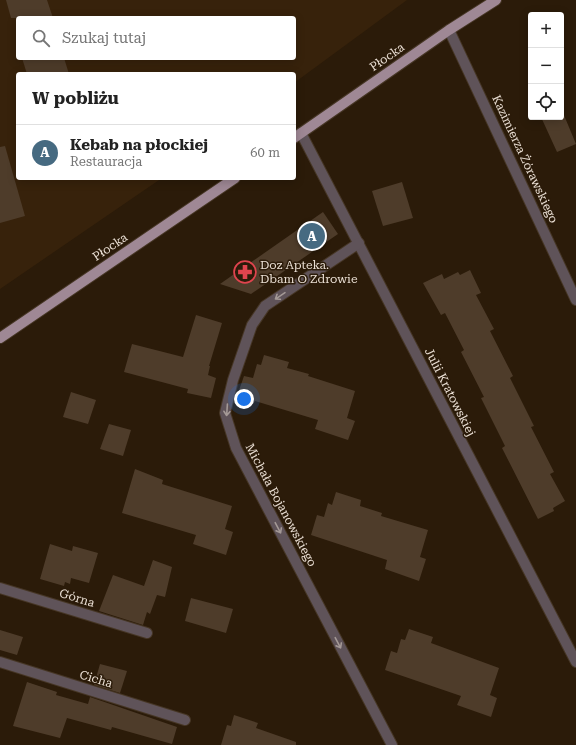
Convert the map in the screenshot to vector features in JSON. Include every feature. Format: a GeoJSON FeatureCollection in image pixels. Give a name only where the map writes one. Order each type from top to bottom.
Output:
{"type":"FeatureCollection","features":[{"type":"Feature","properties":{"kind":"main road","name":"Płocka"},"geometry":{"type":"LineString","coordinates":[[297,135],[449,30],[496,0]]}},
{"type":"Feature","properties":{"kind":"main road","name":"Płocka"},"geometry":{"type":"LineString","coordinates":[[0,338],[232,180]]}},
{"type":"Feature","properties":{"kind":"street","name":"Kazimierza Żórawskiego"},"geometry":{"type":"LineString","coordinates":[[449,30],[536,211],[576,300]]}},
{"type":"Feature","properties":{"kind":"street","name":"Julii Kratowskiej"},"geometry":{"type":"LineString","coordinates":[[297,135],[358,243],[576,662]]}},
{"type":"Feature","properties":{"kind":"street","name":"Michała Bojanowskiego"},"geometry":{"type":"LineString","coordinates":[[358,243],[265,306],[252,325],[233,380],[225,413],[236,448],[392,745]]}},
{"type":"Feature","properties":{"kind":"street","name":"Górna"},"geometry":{"type":"LineString","coordinates":[[0,588],[147,633]]}},
{"type":"Feature","properties":{"kind":"street","name":"Cicha"},"geometry":{"type":"LineString","coordinates":[[0,662],[184,720]]}},
{"type":"Feature","properties":{"kind":"shaded area"},"geometry":{"type":"Polygon","coordinates":[[[0,0],[407,0],[296,82],[296,72],[16,72],[16,180],[159,180],[0,289],[0,0]]]}},
{"type":"Feature","properties":{"kind":"building"},"geometry":{"type":"Polygon","coordinates":[[[6,0],[47,0],[52,16],[16,16],[16,18],[11,18],[6,0]]]}},
{"type":"Feature","properties":{"kind":"building"},"geometry":{"type":"Polygon","coordinates":[[[23,60],[65,60],[68,72],[26,72],[23,60]]]}},
{"type":"Feature","properties":{"kind":"building"},"geometry":{"type":"Polygon","coordinates":[[[564,115],[576,144],[557,152],[542,120],[564,120],[564,115]]]}},
{"type":"Feature","properties":{"kind":"building"},"geometry":{"type":"Polygon","coordinates":[[[5,146],[25,216],[0,223],[0,147],[5,146]]]}},
{"type":"Feature","properties":{"kind":"building"},"geometry":{"type":"Polygon","coordinates":[[[402,182],[413,218],[383,226],[372,191],[402,182]]]}},
{"type":"Feature","properties":{"kind":"building"},"geometry":{"type":"Polygon","coordinates":[[[323,212],[338,234],[251,294],[220,284],[323,212]]]}},
{"type":"Feature","properties":{"kind":"building"},"geometry":{"type":"Polygon","coordinates":[[[470,270],[481,293],[476,295],[494,329],[490,331],[513,376],[510,378],[534,426],[531,427],[554,472],[550,474],[565,501],[553,508],[554,511],[538,519],[502,448],[505,446],[481,398],[484,397],[461,352],[464,350],[445,313],[441,315],[423,283],[442,274],[444,279],[458,272],[460,275],[470,270]]]}},
{"type":"Feature","properties":{"kind":"building"},"geometry":{"type":"Polygon","coordinates":[[[196,315],[222,323],[209,366],[208,375],[216,378],[211,398],[187,393],[188,389],[124,372],[132,344],[183,357],[196,315]]]}},
{"type":"Feature","properties":{"kind":"building"},"geometry":{"type":"Polygon","coordinates":[[[264,355],[289,362],[287,368],[309,374],[308,376],[355,391],[347,418],[355,421],[348,440],[315,429],[318,420],[255,401],[253,404],[236,399],[244,376],[253,378],[257,364],[261,365],[264,355]]]}},
{"type":"Feature","properties":{"kind":"building"},"geometry":{"type":"Polygon","coordinates":[[[71,392],[96,400],[88,424],[63,417],[71,392]]]}},
{"type":"Feature","properties":{"kind":"building"},"geometry":{"type":"Polygon","coordinates":[[[109,424],[131,430],[123,456],[100,449],[109,424]]]}},
{"type":"Feature","properties":{"kind":"building"},"geometry":{"type":"Polygon","coordinates":[[[135,469],[163,480],[162,484],[232,506],[225,529],[233,532],[226,555],[193,544],[196,535],[122,513],[135,469]]]}},
{"type":"Feature","properties":{"kind":"building"},"geometry":{"type":"Polygon","coordinates":[[[336,492],[361,500],[360,506],[382,513],[381,516],[428,530],[420,557],[426,559],[419,581],[385,569],[387,560],[311,535],[317,515],[324,517],[328,503],[332,505],[336,492]]]}},
{"type":"Feature","properties":{"kind":"building"},"geometry":{"type":"Polygon","coordinates":[[[50,544],[72,551],[73,546],[98,553],[89,583],[71,578],[70,584],[65,582],[64,586],[40,579],[50,544]]]}},
{"type":"Feature","properties":{"kind":"building"},"geometry":{"type":"Polygon","coordinates":[[[153,560],[172,567],[165,597],[157,595],[150,614],[147,612],[143,625],[99,611],[113,575],[144,586],[153,560]]]}},
{"type":"Feature","properties":{"kind":"building"},"geometry":{"type":"Polygon","coordinates":[[[191,598],[233,609],[226,633],[185,621],[191,598]]]}},
{"type":"Feature","properties":{"kind":"building"},"geometry":{"type":"Polygon","coordinates":[[[409,629],[433,637],[431,643],[499,668],[490,695],[497,698],[491,717],[457,705],[461,696],[385,670],[391,651],[397,653],[401,639],[405,640],[409,629]]]}},
{"type":"Feature","properties":{"kind":"building"},"geometry":{"type":"Polygon","coordinates":[[[0,630],[23,637],[17,655],[0,650],[0,630]]]}},
{"type":"Feature","properties":{"kind":"building"},"geometry":{"type":"Polygon","coordinates":[[[100,664],[127,671],[120,693],[94,685],[100,664]]]}},
{"type":"Feature","properties":{"kind":"building"},"geometry":{"type":"Polygon","coordinates":[[[27,682],[57,692],[56,695],[88,704],[90,697],[177,727],[172,744],[112,727],[111,730],[67,718],[60,738],[13,726],[27,682]]]}},
{"type":"Feature","properties":{"kind":"building"},"geometry":{"type":"Polygon","coordinates":[[[234,715],[258,723],[256,728],[296,742],[296,745],[221,745],[227,725],[231,726],[234,715]]]}},
{"type":"Feature","properties":{"kind":"place","name":"Kebab na płockiej"},"geometry":{"type":"Point","coordinates":[312,236]}},
{"type":"Feature","properties":{"kind":"place","name":"Doz Apteka. Dbam O Zdrowie"},"geometry":{"type":"Point","coordinates":[245,272]}}]}
